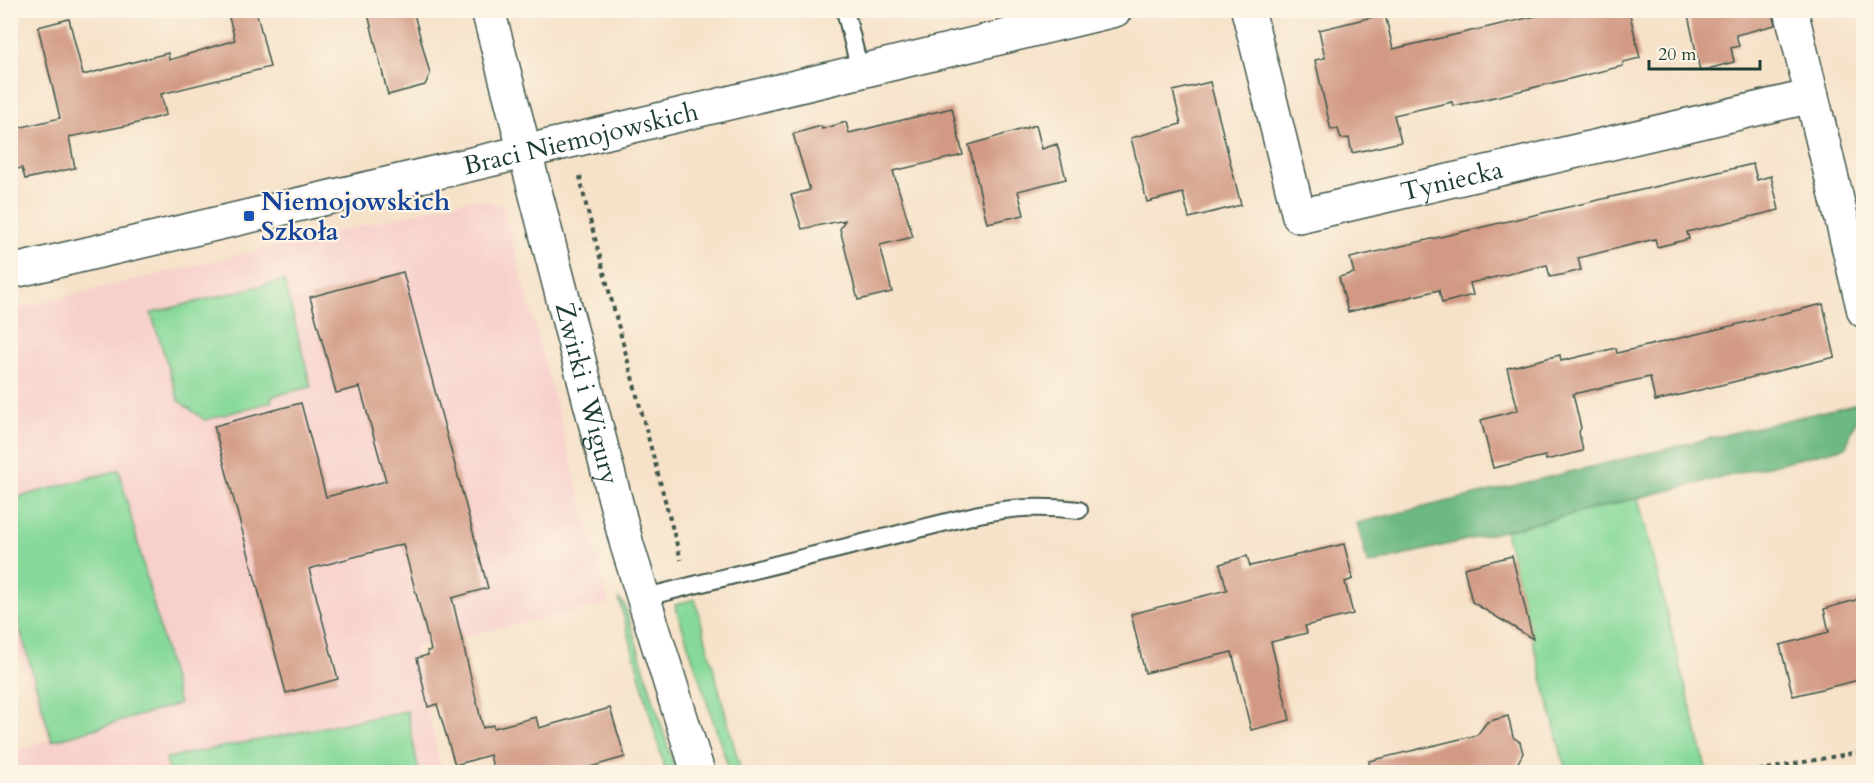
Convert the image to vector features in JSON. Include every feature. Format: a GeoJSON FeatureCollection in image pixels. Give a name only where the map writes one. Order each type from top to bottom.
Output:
{"type":"FeatureCollection","features":[{"type":"Feature","properties":{"kind":"street","name":"Żwirki i Wigury"},"geometry":{"type":"LineString","coordinates":[[488,10],[627,545],[698,772]]}},
{"type":"Feature","properties":{"kind":"street","name":"Braci Niemojowskich"},"geometry":{"type":"LineString","coordinates":[[10,272],[860,71],[1053,18],[1115,10]]}},
{"type":"Feature","properties":{"kind":"street","name":"Tyniecka"},"geometry":{"type":"LineString","coordinates":[[1248,10],[1299,216],[1812,96]]}},
{"type":"Feature","properties":{"kind":"street"},"geometry":{"type":"LineString","coordinates":[[1791,10],[1863,311]]}},
{"type":"Feature","properties":{"kind":"lane"},"geometry":{"type":"LineString","coordinates":[[845,10],[860,71]]}},
{"type":"Feature","properties":{"kind":"lane"},"geometry":{"type":"LineString","coordinates":[[642,598],[979,514],[1014,508],[1047,506],[1079,510]]}},
{"type":"Feature","properties":{"kind":"path"},"geometry":{"type":"LineString","coordinates":[[579,169],[585,201],[684,574],[679,590]]}},
{"type":"Feature","properties":{"kind":"path"},"geometry":{"type":"LineString","coordinates":[[1750,772],[1863,751]]}},
{"type":"Feature","properties":{"kind":"shaded area"},"geometry":{"type":"Polygon","coordinates":[[[476,198],[503,206],[609,604],[413,647],[442,772],[11,772],[11,752],[49,740],[11,627],[10,310],[476,198]]]}},
{"type":"Feature","properties":{"kind":"green space"},"geometry":{"type":"Polygon","coordinates":[[[284,280],[311,387],[272,396],[271,402],[205,420],[179,401],[151,313],[284,280]]]}},
{"type":"Feature","properties":{"kind":"green space"},"geometry":{"type":"Polygon","coordinates":[[[1862,402],[1846,447],[1368,564],[1357,523],[1862,402]]]}},
{"type":"Feature","properties":{"kind":"green space"},"geometry":{"type":"Polygon","coordinates":[[[119,470],[179,704],[52,741],[11,597],[11,499],[119,470]]]}},
{"type":"Feature","properties":{"kind":"green space"},"geometry":{"type":"Polygon","coordinates":[[[1638,498],[1707,772],[1566,772],[1505,531],[1638,498]]]}},
{"type":"Feature","properties":{"kind":"green space"},"geometry":{"type":"Polygon","coordinates":[[[619,599],[626,609],[674,767],[665,770],[619,599]]]}},
{"type":"Feature","properties":{"kind":"green space"},"geometry":{"type":"Polygon","coordinates":[[[695,599],[741,772],[730,772],[675,605],[695,599]]]}},
{"type":"Feature","properties":{"kind":"green space"},"geometry":{"type":"Polygon","coordinates":[[[407,711],[419,772],[169,772],[166,758],[407,711]]]}},
{"type":"Feature","properties":{"kind":"building"},"geometry":{"type":"Polygon","coordinates":[[[227,10],[256,10],[270,67],[161,94],[166,115],[69,137],[75,168],[25,179],[22,168],[10,170],[10,130],[60,118],[38,27],[69,19],[83,75],[168,53],[169,60],[235,40],[227,10]]]}},
{"type":"Feature","properties":{"kind":"building"},"geometry":{"type":"Polygon","coordinates":[[[367,10],[413,10],[430,74],[425,85],[388,95],[367,10]]]}},
{"type":"Feature","properties":{"kind":"building"},"geometry":{"type":"Polygon","coordinates":[[[1562,10],[1629,10],[1640,58],[1623,62],[1623,66],[1499,96],[1453,106],[1452,102],[1394,115],[1401,142],[1352,153],[1349,138],[1341,139],[1338,129],[1331,130],[1315,60],[1325,58],[1319,30],[1385,14],[1393,49],[1562,10]]]}},
{"type":"Feature","properties":{"kind":"building"},"geometry":{"type":"Polygon","coordinates":[[[1687,10],[1773,10],[1775,25],[1736,35],[1739,46],[1731,48],[1734,62],[1700,71],[1687,10]]]}},
{"type":"Feature","properties":{"kind":"building"},"geometry":{"type":"Polygon","coordinates":[[[1210,82],[1241,205],[1189,218],[1183,193],[1147,202],[1131,138],[1181,124],[1173,91],[1210,82]]]}},
{"type":"Feature","properties":{"kind":"building"},"geometry":{"type":"Polygon","coordinates":[[[952,108],[963,155],[893,171],[913,237],[880,245],[892,292],[858,300],[840,229],[845,220],[802,229],[791,195],[810,190],[793,134],[846,122],[849,133],[952,108]]]}},
{"type":"Feature","properties":{"kind":"building"},"geometry":{"type":"Polygon","coordinates":[[[1036,125],[1042,149],[1057,144],[1066,179],[1018,191],[1024,215],[987,223],[969,145],[1036,125]]]}},
{"type":"Feature","properties":{"kind":"building"},"geometry":{"type":"Polygon","coordinates":[[[1753,164],[1757,180],[1771,176],[1779,210],[1687,232],[1689,239],[1657,247],[1655,239],[1578,258],[1581,270],[1566,274],[1550,277],[1547,265],[1470,283],[1473,295],[1442,303],[1439,290],[1348,312],[1339,277],[1354,273],[1350,258],[1753,164]]]}},
{"type":"Feature","properties":{"kind":"building"},"geometry":{"type":"Polygon","coordinates":[[[403,272],[488,588],[452,598],[483,728],[493,725],[494,728],[536,717],[539,728],[610,708],[625,757],[573,772],[494,772],[490,755],[455,765],[437,704],[428,707],[417,658],[428,655],[427,651],[431,650],[403,544],[309,569],[338,679],[286,693],[214,426],[301,403],[326,497],[386,481],[360,387],[336,393],[310,297],[403,272]]]}},
{"type":"Feature","properties":{"kind":"building"},"geometry":{"type":"Polygon","coordinates":[[[1823,304],[1835,357],[1655,401],[1650,377],[1573,394],[1581,428],[1579,432],[1583,451],[1546,460],[1545,456],[1493,468],[1481,420],[1518,410],[1507,368],[1560,355],[1561,361],[1616,348],[1617,353],[1823,304]]]}},
{"type":"Feature","properties":{"kind":"building"},"geometry":{"type":"Polygon","coordinates":[[[1344,544],[1353,579],[1345,582],[1353,614],[1305,626],[1307,633],[1271,642],[1290,720],[1251,730],[1232,652],[1145,673],[1131,614],[1227,590],[1220,564],[1247,556],[1250,566],[1344,544]]]}},
{"type":"Feature","properties":{"kind":"building"},"geometry":{"type":"Polygon","coordinates":[[[1512,556],[1533,639],[1472,602],[1464,568],[1512,556]]]}},
{"type":"Feature","properties":{"kind":"building"},"geometry":{"type":"Polygon","coordinates":[[[1859,599],[1863,616],[1863,679],[1793,696],[1780,645],[1829,632],[1824,609],[1859,599]]]}},
{"type":"Feature","properties":{"kind":"building"},"geometry":{"type":"Polygon","coordinates":[[[1508,716],[1513,737],[1520,742],[1523,753],[1513,772],[1370,772],[1369,761],[1477,735],[1487,722],[1508,716]]]}},
{"type":"Feature","properties":{"kind":"place","name":"Niemojowskich Szkoła"},"geometry":{"type":"Point","coordinates":[249,216]}}]}
